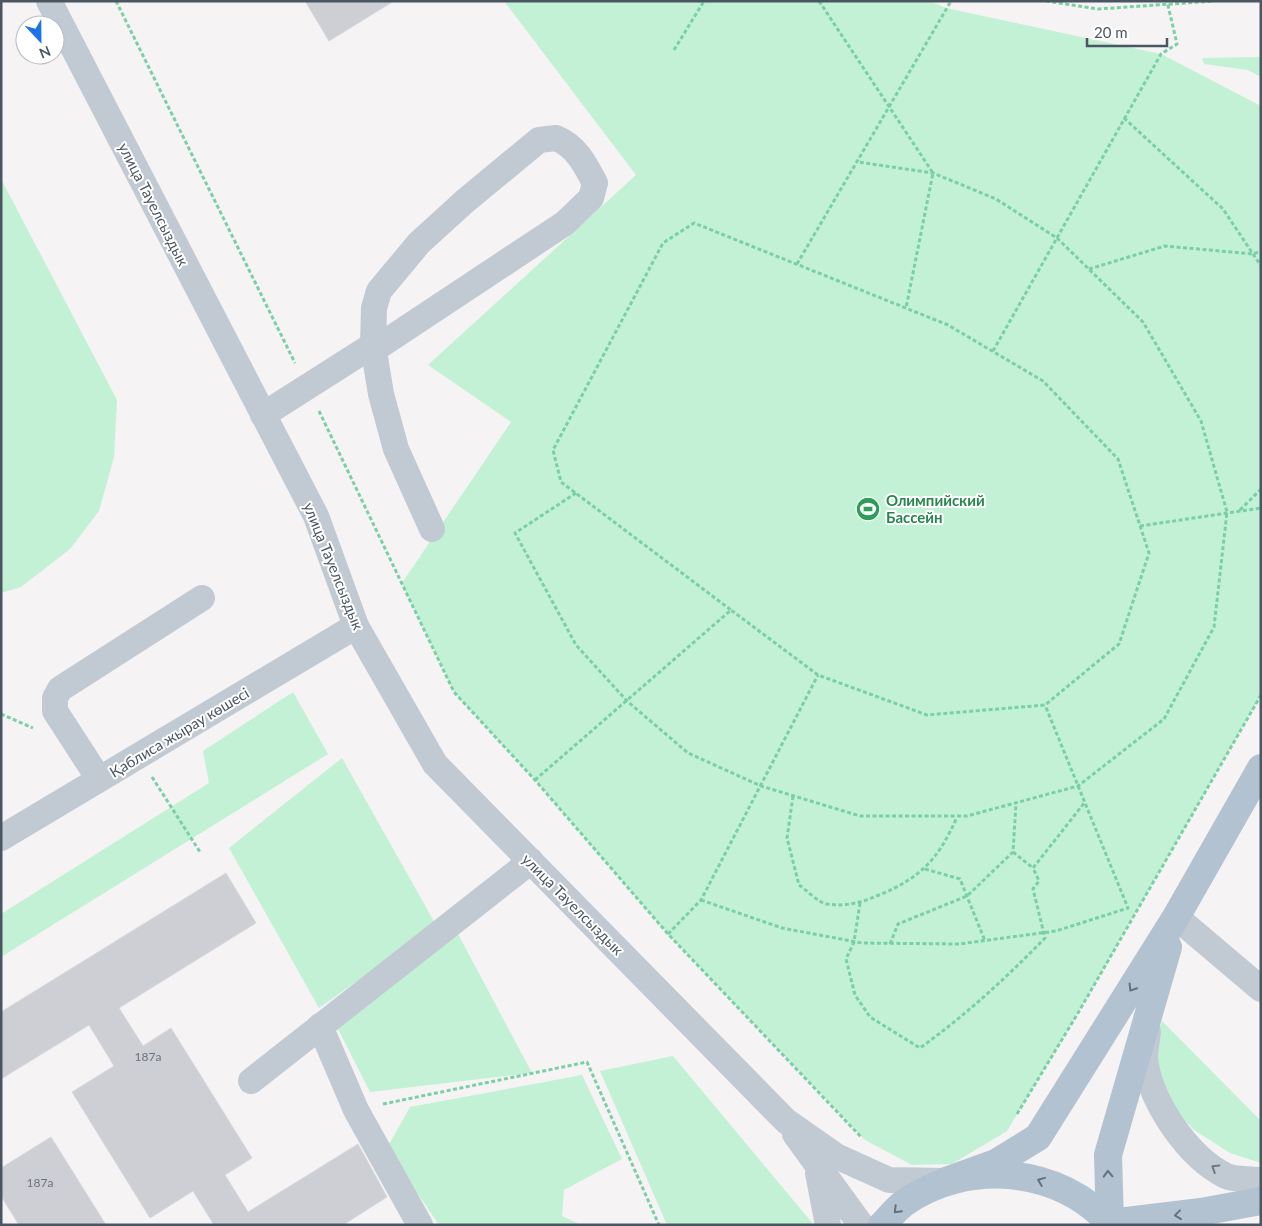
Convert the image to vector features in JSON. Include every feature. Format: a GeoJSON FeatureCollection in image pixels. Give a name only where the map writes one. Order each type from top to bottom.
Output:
{"type":"FeatureCollection","features":[{"type":"Feature","properties":{"kind":"main road"},"geometry":{"type":"LineString","coordinates":[[882,1225],[904,1203],[946,1182],[996,1163],[1038,1136],[1176,917],[1261,768]]}},
{"type":"Feature","properties":{"kind":"main road"},"geometry":{"type":"LineString","coordinates":[[1110,1224],[1108,1155],[1176,917]]}},
{"type":"Feature","properties":{"kind":"main road"},"geometry":{"type":"LineString","coordinates":[[946,1182],[989,1173],[1034,1178],[1075,1195],[1110,1224],[1201,1212],[1261,1201]]}},
{"type":"Feature","properties":{"kind":"street","name":"улица Тауелсыздык"},"geometry":{"type":"LineString","coordinates":[[49,1],[316,516],[356,626],[435,764],[826,1161],[861,1225]]}},
{"type":"Feature","properties":{"kind":"street"},"geometry":{"type":"LineString","coordinates":[[263,415],[373,345],[378,347],[565,223],[591,198],[595,183],[569,143],[556,138],[539,140],[418,243],[379,291],[374,308],[373,345],[381,394],[396,449],[432,529]]}},
{"type":"Feature","properties":{"kind":"street"},"geometry":{"type":"LineString","coordinates":[[99,779],[55,710],[60,689],[202,598]]}},
{"type":"Feature","properties":{"kind":"street","name":"Қаблиса жырау көшесі"},"geometry":{"type":"LineString","coordinates":[[1,838],[356,626]]}},
{"type":"Feature","properties":{"kind":"street"},"geometry":{"type":"LineString","coordinates":[[251,1081],[531,861]]}},
{"type":"Feature","properties":{"kind":"street"},"geometry":{"type":"LineString","coordinates":[[1176,917],[1261,989]]}},
{"type":"Feature","properties":{"kind":"street"},"geometry":{"type":"LineString","coordinates":[[1149,1012],[1145,1058],[1153,1091],[1174,1126],[1199,1159],[1228,1177],[1261,1180]]}},
{"type":"Feature","properties":{"kind":"street"},"geometry":{"type":"LineString","coordinates":[[320,1026],[356,1110],[420,1225]]}},
{"type":"Feature","properties":{"kind":"street"},"geometry":{"type":"LineString","coordinates":[[828,1225],[826,1161],[932,1174],[988,1160],[1053,1112]]}},
{"type":"Feature","properties":{"kind":"street","name":"улица Тауелсыздык"},"geometry":{"type":"LineString","coordinates":[[826,1161],[889,1180],[946,1182]]}},
{"type":"Feature","properties":{"kind":"path"},"geometry":{"type":"LineString","coordinates":[[116,1],[307,386],[454,692],[535,780],[668,934],[865,1140]]}},
{"type":"Feature","properties":{"kind":"path"},"geometry":{"type":"LineString","coordinates":[[674,50],[704,1]]}},
{"type":"Feature","properties":{"kind":"path"},"geometry":{"type":"LineString","coordinates":[[819,1],[933,174],[906,308]]}},
{"type":"Feature","properties":{"kind":"path"},"geometry":{"type":"LineString","coordinates":[[797,264],[951,1]]}},
{"type":"Feature","properties":{"kind":"path"},"geometry":{"type":"LineString","coordinates":[[1046,1],[1098,9],[1215,1]]}},
{"type":"Feature","properties":{"kind":"path"},"geometry":{"type":"LineString","coordinates":[[993,351],[1161,54],[1177,44],[1167,3]]}},
{"type":"Feature","properties":{"kind":"path"},"geometry":{"type":"LineString","coordinates":[[1124,118],[1223,210],[1261,266]]}},
{"type":"Feature","properties":{"kind":"path"},"geometry":{"type":"LineString","coordinates":[[576,493],[515,533],[576,645],[627,701],[688,753],[761,786],[860,816],[967,816],[1078,786],[1164,719],[1214,627],[1228,512],[1201,421],[1143,322],[1057,238],[996,199],[933,174],[858,162]]}},
{"type":"Feature","properties":{"kind":"path"},"geometry":{"type":"LineString","coordinates":[[694,223],[906,308],[948,324],[1043,381],[1118,459],[1149,553],[1119,644],[1045,705],[927,715],[818,675],[561,482],[553,450],[663,243],[694,223]]}},
{"type":"Feature","properties":{"kind":"path"},"geometry":{"type":"LineString","coordinates":[[1089,269],[1165,246],[1253,254],[1261,251]]}},
{"type":"Feature","properties":{"kind":"path"},"geometry":{"type":"LineString","coordinates":[[1239,511],[1261,489]]}},
{"type":"Feature","properties":{"kind":"path"},"geometry":{"type":"LineString","coordinates":[[1140,526],[1261,508]]}},
{"type":"Feature","properties":{"kind":"path"},"geometry":{"type":"LineString","coordinates":[[535,780],[731,610]]}},
{"type":"Feature","properties":{"kind":"path"},"geometry":{"type":"LineString","coordinates":[[668,934],[701,900],[818,675]]}},
{"type":"Feature","properties":{"kind":"path"},"geometry":{"type":"LineString","coordinates":[[1012,1123],[1078,1013],[1261,695]]}},
{"type":"Feature","properties":{"kind":"path"},"geometry":{"type":"LineString","coordinates":[[701,900],[782,928],[854,942],[890,944],[959,944],[1044,933],[1128,908],[1045,705]]}},
{"type":"Feature","properties":{"kind":"path"},"geometry":{"type":"LineString","coordinates":[[139,756],[200,852]]}},
{"type":"Feature","properties":{"kind":"path"},"geometry":{"type":"LineString","coordinates":[[793,796],[787,838],[799,885],[826,904],[860,903],[903,886],[925,869],[945,843],[956,817]]}},
{"type":"Feature","properties":{"kind":"path"},"geometry":{"type":"LineString","coordinates":[[1033,868],[1085,802]]}},
{"type":"Feature","properties":{"kind":"path"},"geometry":{"type":"LineString","coordinates":[[890,944],[898,924],[967,896],[1013,852],[1016,803]]}},
{"type":"Feature","properties":{"kind":"path"},"geometry":{"type":"LineString","coordinates":[[860,903],[854,942],[846,959],[855,995],[870,1017],[920,1048],[993,990],[1045,938],[1033,890],[1039,881],[1033,868],[1013,852]]}},
{"type":"Feature","properties":{"kind":"path"},"geometry":{"type":"LineString","coordinates":[[925,869],[960,879],[985,940]]}},
{"type":"Feature","properties":{"kind":"path"},"geometry":{"type":"LineString","coordinates":[[356,1110],[587,1062],[659,1225]]}},
{"type":"Feature","properties":{"kind":"green space"},"geometry":{"type":"Polygon","coordinates":[[[504,1],[929,1],[946,8],[1161,54],[1261,106],[1261,695],[1078,1013],[1007,1131],[952,1164],[912,1165],[865,1140],[668,934],[535,780],[454,692],[402,583],[511,422],[428,365],[636,175],[504,1]]]}},
{"type":"Feature","properties":{"kind":"green space"},"geometry":{"type":"Polygon","coordinates":[[[1261,57],[1261,77],[1248,70],[1204,64],[1202,58],[1261,57]]]}},
{"type":"Feature","properties":{"kind":"green space"},"geometry":{"type":"Polygon","coordinates":[[[1,179],[117,400],[114,457],[99,511],[70,549],[21,587],[1,593],[1,179]]]}},
{"type":"Feature","properties":{"kind":"green space"},"geometry":{"type":"Polygon","coordinates":[[[293,692],[328,754],[1,957],[1,914],[209,783],[203,751],[293,692]]]}},
{"type":"Feature","properties":{"kind":"green space"},"geometry":{"type":"Polygon","coordinates":[[[342,758],[436,925],[319,1008],[229,848],[342,758]]]}},
{"type":"Feature","properties":{"kind":"green space"},"geometry":{"type":"Polygon","coordinates":[[[458,934],[532,1073],[370,1092],[337,1027],[458,934]]]}},
{"type":"Feature","properties":{"kind":"green space"},"geometry":{"type":"Polygon","coordinates":[[[1162,1021],[1261,1121],[1261,1163],[1230,1153],[1194,1130],[1167,1101],[1151,1052],[1162,1021]]]}},
{"type":"Feature","properties":{"kind":"green space"},"geometry":{"type":"Polygon","coordinates":[[[673,1056],[814,1225],[667,1225],[600,1071],[673,1056]]]}},
{"type":"Feature","properties":{"kind":"green space"},"geometry":{"type":"Polygon","coordinates":[[[582,1075],[622,1159],[564,1190],[562,1216],[581,1225],[439,1225],[387,1148],[410,1107],[582,1075]]]}},
{"type":"Feature","properties":{"kind":"building"},"geometry":{"type":"Polygon","coordinates":[[[305,1],[394,1],[329,41],[305,1]]]}},
{"type":"Feature","properties":{"kind":"building"},"geometry":{"type":"Polygon","coordinates":[[[226,873],[256,923],[119,1008],[143,1046],[171,1028],[252,1158],[225,1175],[248,1212],[358,1144],[387,1197],[343,1225],[214,1225],[193,1191],[150,1218],[72,1092],[114,1066],[89,1025],[1,1079],[1,1012],[226,873]]]}},
{"type":"Feature","properties":{"kind":"building"},"geometry":{"type":"Polygon","coordinates":[[[51,1137],[106,1225],[19,1225],[1,1196],[1,1168],[51,1137]]]}},
{"type":"Feature","properties":{"kind":"place","name":"Олимпийский Бассейн"},"geometry":{"type":"Point","coordinates":[868,509]}}]}
